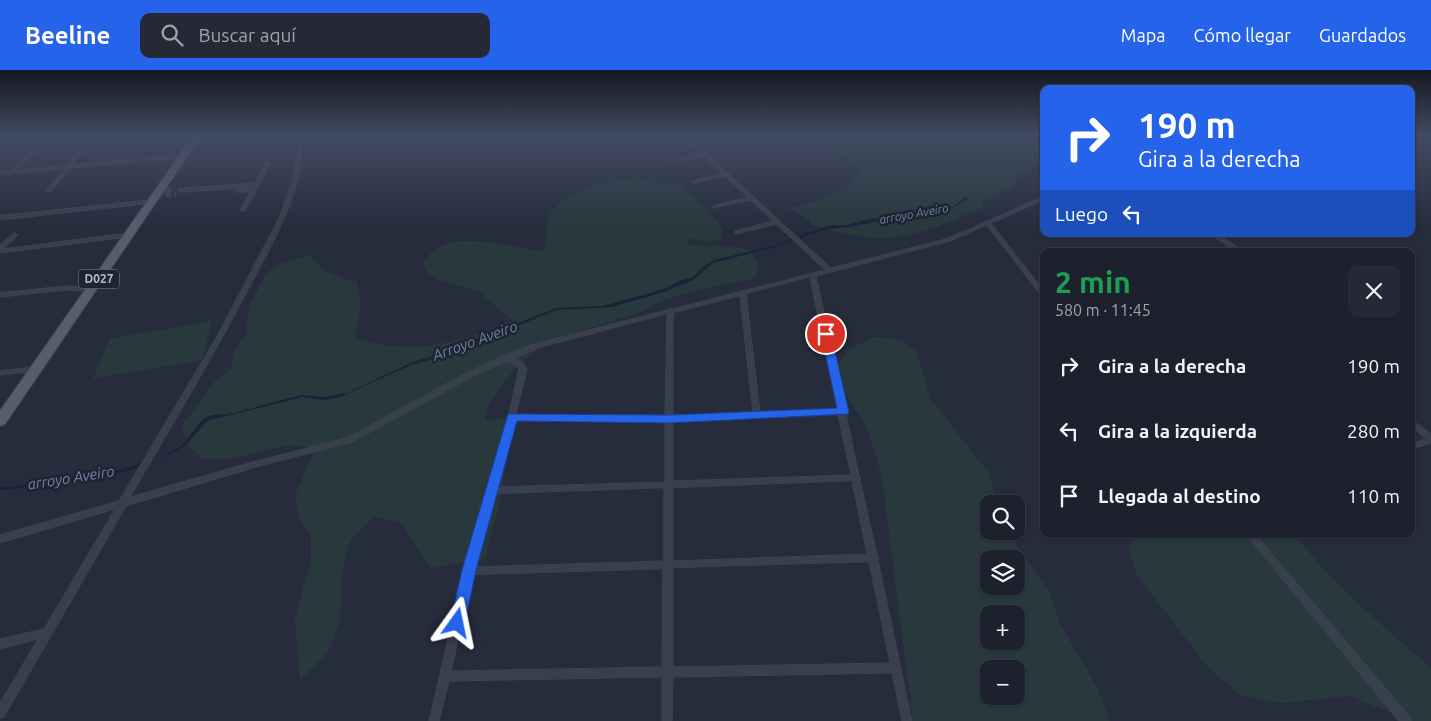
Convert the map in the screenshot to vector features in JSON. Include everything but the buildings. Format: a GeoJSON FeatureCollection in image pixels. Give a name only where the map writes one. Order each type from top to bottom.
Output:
{"type":"FeatureCollection","features":[{"type":"Feature","properties":{"kind":"main road","name":"D027"},"geometry":{"type":"LineString","coordinates":[[0,421],[128,235],[160,195],[177,166]]}},
{"type":"Feature","properties":{"kind":"street"},"geometry":{"type":"LineString","coordinates":[[11,173],[18,166]]}},
{"type":"Feature","properties":{"kind":"street"},"geometry":{"type":"LineString","coordinates":[[0,174],[84,166]]}},
{"type":"Feature","properties":{"kind":"street"},"geometry":{"type":"LineString","coordinates":[[243,210],[266,166]]}},
{"type":"Feature","properties":{"kind":"street"},"geometry":{"type":"LineString","coordinates":[[0,713],[124,504],[219,338],[283,216],[295,182],[298,166]]}},
{"type":"Feature","properties":{"kind":"street"},"geometry":{"type":"LineString","coordinates":[[719,166],[830,271]]}},
{"type":"Feature","properties":{"kind":"street"},"geometry":{"type":"LineString","coordinates":[[49,190],[67,168]]}},
{"type":"Feature","properties":{"kind":"street"},"geometry":{"type":"LineString","coordinates":[[694,182],[727,174]]}},
{"type":"Feature","properties":{"kind":"street"},"geometry":{"type":"LineString","coordinates":[[253,191],[178,192],[244,186],[257,183]]}},
{"type":"Feature","properties":{"kind":"street"},"geometry":{"type":"LineString","coordinates":[[0,218],[160,195]]}},
{"type":"Feature","properties":{"kind":"street"},"geometry":{"type":"LineString","coordinates":[[714,207],[752,198]]}},
{"type":"Feature","properties":{"kind":"street"},"geometry":{"type":"LineString","coordinates":[[0,539],[256,464],[349,440],[506,358],[536,346],[575,334],[813,276],[948,240],[1040,200]]}},
{"type":"Feature","properties":{"kind":"street"},"geometry":{"type":"LineString","coordinates":[[737,232],[778,222]]}},
{"type":"Feature","properties":{"kind":"street"},"geometry":{"type":"LineString","coordinates":[[988,223],[1040,291]]}},
{"type":"Feature","properties":{"kind":"street"},"geometry":{"type":"LineString","coordinates":[[0,249],[14,235]]}},
{"type":"Feature","properties":{"kind":"street"},"geometry":{"type":"LineString","coordinates":[[0,249],[128,235]]}},
{"type":"Feature","properties":{"kind":"street"},"geometry":{"type":"LineString","coordinates":[[1219,237],[1235,248]]}},
{"type":"Feature","properties":{"kind":"street"},"geometry":{"type":"LineString","coordinates":[[813,276],[844,412],[907,721]]}},
{"type":"Feature","properties":{"kind":"street"},"geometry":{"type":"LineString","coordinates":[[0,295],[68,288],[91,290]]}},
{"type":"Feature","properties":{"kind":"street"},"geometry":{"type":"LineString","coordinates":[[743,293],[757,416]]}},
{"type":"Feature","properties":{"kind":"street"},"geometry":{"type":"LineString","coordinates":[[667,721],[670,310]]}},
{"type":"Feature","properties":{"kind":"street"},"geometry":{"type":"LineString","coordinates":[[434,721],[446,676],[469,570],[512,417],[523,369],[521,365],[506,358]]}},
{"type":"Feature","properties":{"kind":"street"},"geometry":{"type":"LineString","coordinates":[[0,374],[36,369]]}},
{"type":"Feature","properties":{"kind":"street"},"geometry":{"type":"LineString","coordinates":[[512,417],[670,419],[844,412]]}},
{"type":"Feature","properties":{"kind":"street"},"geometry":{"type":"LineString","coordinates":[[1415,425],[1431,439]]}},
{"type":"Feature","properties":{"kind":"street"},"geometry":{"type":"LineString","coordinates":[[1415,445],[1431,439]]}},
{"type":"Feature","properties":{"kind":"street"},"geometry":{"type":"LineString","coordinates":[[490,491],[857,478]]}},
{"type":"Feature","properties":{"kind":"street"},"geometry":{"type":"LineString","coordinates":[[1253,538],[1406,721]]}},
{"type":"Feature","properties":{"kind":"street"},"geometry":{"type":"LineString","coordinates":[[469,570],[874,558]]}},
{"type":"Feature","properties":{"kind":"street"},"geometry":{"type":"LineString","coordinates":[[0,644],[48,632]]}},
{"type":"Feature","properties":{"kind":"street"},"geometry":{"type":"LineString","coordinates":[[446,676],[896,668]]}},
{"type":"Feature","properties":{"kind":"shaded area"},"geometry":{"type":"Polygon","coordinates":[[[855,166],[1036,166],[1021,173],[1011,188],[983,201],[982,208],[919,233],[898,237],[865,237],[811,225],[809,220],[789,208],[823,199],[852,186],[859,169],[855,166]]]}},
{"type":"Feature","properties":{"kind":"shaded area"},"geometry":{"type":"Polygon","coordinates":[[[636,178],[661,185],[681,186],[707,209],[723,228],[722,238],[705,243],[688,238],[689,245],[731,246],[751,250],[758,265],[755,278],[701,289],[665,300],[637,313],[561,338],[531,355],[502,385],[487,411],[485,421],[512,417],[500,502],[485,559],[431,568],[402,524],[373,516],[351,540],[343,566],[340,620],[329,651],[300,681],[295,618],[311,560],[311,535],[298,517],[295,495],[315,449],[290,445],[229,459],[203,459],[188,446],[182,426],[216,380],[232,368],[233,351],[246,335],[249,307],[266,273],[280,264],[308,255],[325,271],[357,283],[361,307],[355,337],[376,343],[416,347],[454,341],[512,321],[487,299],[482,292],[441,281],[427,273],[423,263],[434,251],[447,244],[462,241],[479,241],[544,251],[549,216],[555,207],[575,193],[588,188],[614,181],[636,178]]]}},
{"type":"Feature","properties":{"kind":"shaded area"},"geometry":{"type":"Polygon","coordinates":[[[212,321],[202,360],[93,379],[110,338],[212,321]]]}},
{"type":"Feature","properties":{"kind":"shaded area"},"geometry":{"type":"Polygon","coordinates":[[[874,337],[901,339],[916,352],[931,399],[988,472],[997,495],[980,495],[980,540],[1015,540],[1020,550],[980,550],[980,595],[1025,595],[1025,558],[1049,592],[1061,625],[1098,689],[1110,721],[913,721],[881,473],[867,429],[836,376],[844,356],[874,337]]]}},
{"type":"Feature","properties":{"kind":"shaded area"},"geometry":{"type":"Polygon","coordinates":[[[1138,538],[1298,538],[1342,588],[1431,668],[1431,721],[1401,721],[1394,714],[1350,696],[1281,703],[1241,696],[1205,664],[1137,575],[1128,547],[1138,538]]]}},
{"type":"Feature","properties":{"kind":"water"},"geometry":{"type":"Polygon","coordinates":[[[965,197],[968,199],[961,204],[946,209],[931,212],[899,216],[803,235],[830,225],[847,225],[870,219],[935,211],[954,206],[965,197]]]}},
{"type":"Feature","properties":{"kind":"water","name":"Arroyo Aveiro"},"geometry":{"type":"Polygon","coordinates":[[[790,239],[795,239],[775,247],[713,263],[693,280],[664,292],[612,307],[557,310],[444,356],[411,365],[340,397],[323,400],[303,397],[208,420],[185,446],[160,460],[183,444],[203,419],[211,415],[230,414],[301,395],[324,397],[347,393],[415,361],[450,352],[467,343],[556,308],[603,306],[664,289],[681,280],[692,278],[714,260],[778,245],[790,239]]]}},
{"type":"Feature","properties":{"kind":"water"},"geometry":{"type":"Polygon","coordinates":[[[143,462],[137,468],[112,475],[0,490],[0,487],[20,486],[121,470],[143,462]]]}},
{"type":"Feature","properties":{"kind":"waterway","name":"arroyo Aveiro"},"geometry":{"type":"LineString","coordinates":[[800,237],[807,234]]}},
{"type":"Feature","properties":{"kind":"tunnel"},"geometry":{"type":"LineString","coordinates":[[166,194],[176,194]]}},
{"type":"Feature","properties":{"kind":"route"},"geometry":{"type":"LineString","coordinates":[[457,623],[490,491],[512,417],[670,419],[844,412],[826,334]]}}]}
